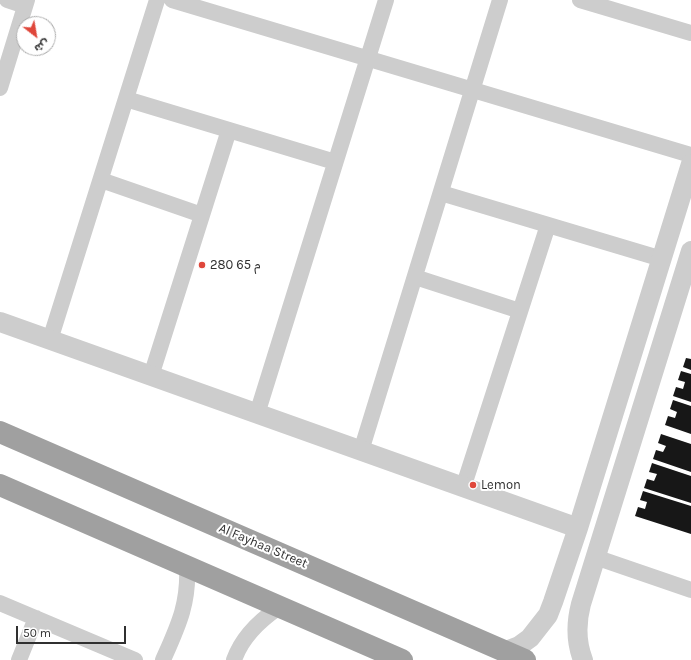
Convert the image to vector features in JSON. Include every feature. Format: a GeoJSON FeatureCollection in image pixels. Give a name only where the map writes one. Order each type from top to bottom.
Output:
{"type":"FeatureCollection","features":[{"type":"Feature","properties":{"kind":"highway","name":"Al Fayhaa Street"},"geometry":{"type":"LineString","coordinates":[[0,432],[515,656]]}},
{"type":"Feature","properties":{"kind":"highway"},"geometry":{"type":"LineString","coordinates":[[0,485],[187,566],[278,608],[402,660]]}},
{"type":"Feature","properties":{"kind":"street"},"geometry":{"type":"LineString","coordinates":[[0,88],[26,3],[7,0]]}},
{"type":"Feature","properties":{"kind":"street"},"geometry":{"type":"LineString","coordinates":[[50,340],[157,0]]}},
{"type":"Feature","properties":{"kind":"street"},"geometry":{"type":"LineString","coordinates":[[172,0],[691,155]]}},
{"type":"Feature","properties":{"kind":"street"},"geometry":{"type":"LineString","coordinates":[[257,414],[386,0]]}},
{"type":"Feature","properties":{"kind":"street"},"geometry":{"type":"LineString","coordinates":[[361,451],[500,0]]}},
{"type":"Feature","properties":{"kind":"street"},"geometry":{"type":"LineString","coordinates":[[580,0],[613,5],[691,33]]}},
{"type":"Feature","properties":{"kind":"street"},"geometry":{"type":"LineString","coordinates":[[126,99],[335,162]]}},
{"type":"Feature","properties":{"kind":"street"},"geometry":{"type":"LineString","coordinates":[[151,376],[229,130]]}},
{"type":"Feature","properties":{"kind":"street"},"geometry":{"type":"LineString","coordinates":[[515,656],[519,646],[530,638],[548,615],[578,528],[691,164]]}},
{"type":"Feature","properties":{"kind":"street"},"geometry":{"type":"LineString","coordinates":[[101,180],[202,215]]}},
{"type":"Feature","properties":{"kind":"street"},"geometry":{"type":"LineString","coordinates":[[441,193],[662,259]]}},
{"type":"Feature","properties":{"kind":"street"},"geometry":{"type":"LineString","coordinates":[[463,488],[548,225]]}},
{"type":"Feature","properties":{"kind":"street"},"geometry":{"type":"LineString","coordinates":[[583,660],[578,638],[577,618],[691,251]]}},
{"type":"Feature","properties":{"kind":"street"},"geometry":{"type":"LineString","coordinates":[[415,277],[520,312]]}},
{"type":"Feature","properties":{"kind":"street"},"geometry":{"type":"LineString","coordinates":[[0,322],[578,528]]}},
{"type":"Feature","properties":{"kind":"street"},"geometry":{"type":"LineString","coordinates":[[634,348],[658,356]]}},
{"type":"Feature","properties":{"kind":"street"},"geometry":{"type":"LineString","coordinates":[[595,557],[691,590]]}},
{"type":"Feature","properties":{"kind":"street"},"geometry":{"type":"LineString","coordinates":[[163,660],[176,630],[186,599],[187,566]]}},
{"type":"Feature","properties":{"kind":"street"},"geometry":{"type":"LineString","coordinates":[[0,603],[135,660]]}},
{"type":"Feature","properties":{"kind":"street"},"geometry":{"type":"LineString","coordinates":[[234,660],[243,642],[253,629],[278,608]]}},
{"type":"Feature","properties":{"kind":"street"},"geometry":{"type":"LineString","coordinates":[[19,660],[36,618]]}},
{"type":"Feature","properties":{"kind":"building"},"geometry":{"type":"Polygon","coordinates":[[[686,358],[691,359],[691,370],[683,367],[686,358]]]}},
{"type":"Feature","properties":{"kind":"building"},"geometry":{"type":"Polygon","coordinates":[[[681,371],[691,374],[691,402],[673,396],[676,387],[683,389],[685,382],[678,380],[681,371]]]}},
{"type":"Feature","properties":{"kind":"building"},"geometry":{"type":"Polygon","coordinates":[[[673,400],[691,406],[691,434],[665,425],[668,416],[675,418],[677,412],[670,409],[673,400]]]}},
{"type":"Feature","properties":{"kind":"building"},"geometry":{"type":"Polygon","coordinates":[[[661,434],[691,444],[691,472],[653,459],[656,450],[663,452],[666,446],[658,443],[661,434]]]}},
{"type":"Feature","properties":{"kind":"building"},"geometry":{"type":"Polygon","coordinates":[[[652,463],[691,476],[691,503],[644,488],[647,479],[654,481],[657,474],[649,472],[652,463]]]}},
{"type":"Feature","properties":{"kind":"building"},"geometry":{"type":"Polygon","coordinates":[[[643,491],[691,506],[691,534],[635,516],[638,507],[645,509],[647,502],[640,500],[643,491]]]}},
{"type":"Feature","properties":{"kind":"place","name":"280 م 65"},"geometry":{"type":"Point","coordinates":[202,265]}},
{"type":"Feature","properties":{"kind":"place","name":"Lemon"},"geometry":{"type":"Point","coordinates":[473,485]}}]}
